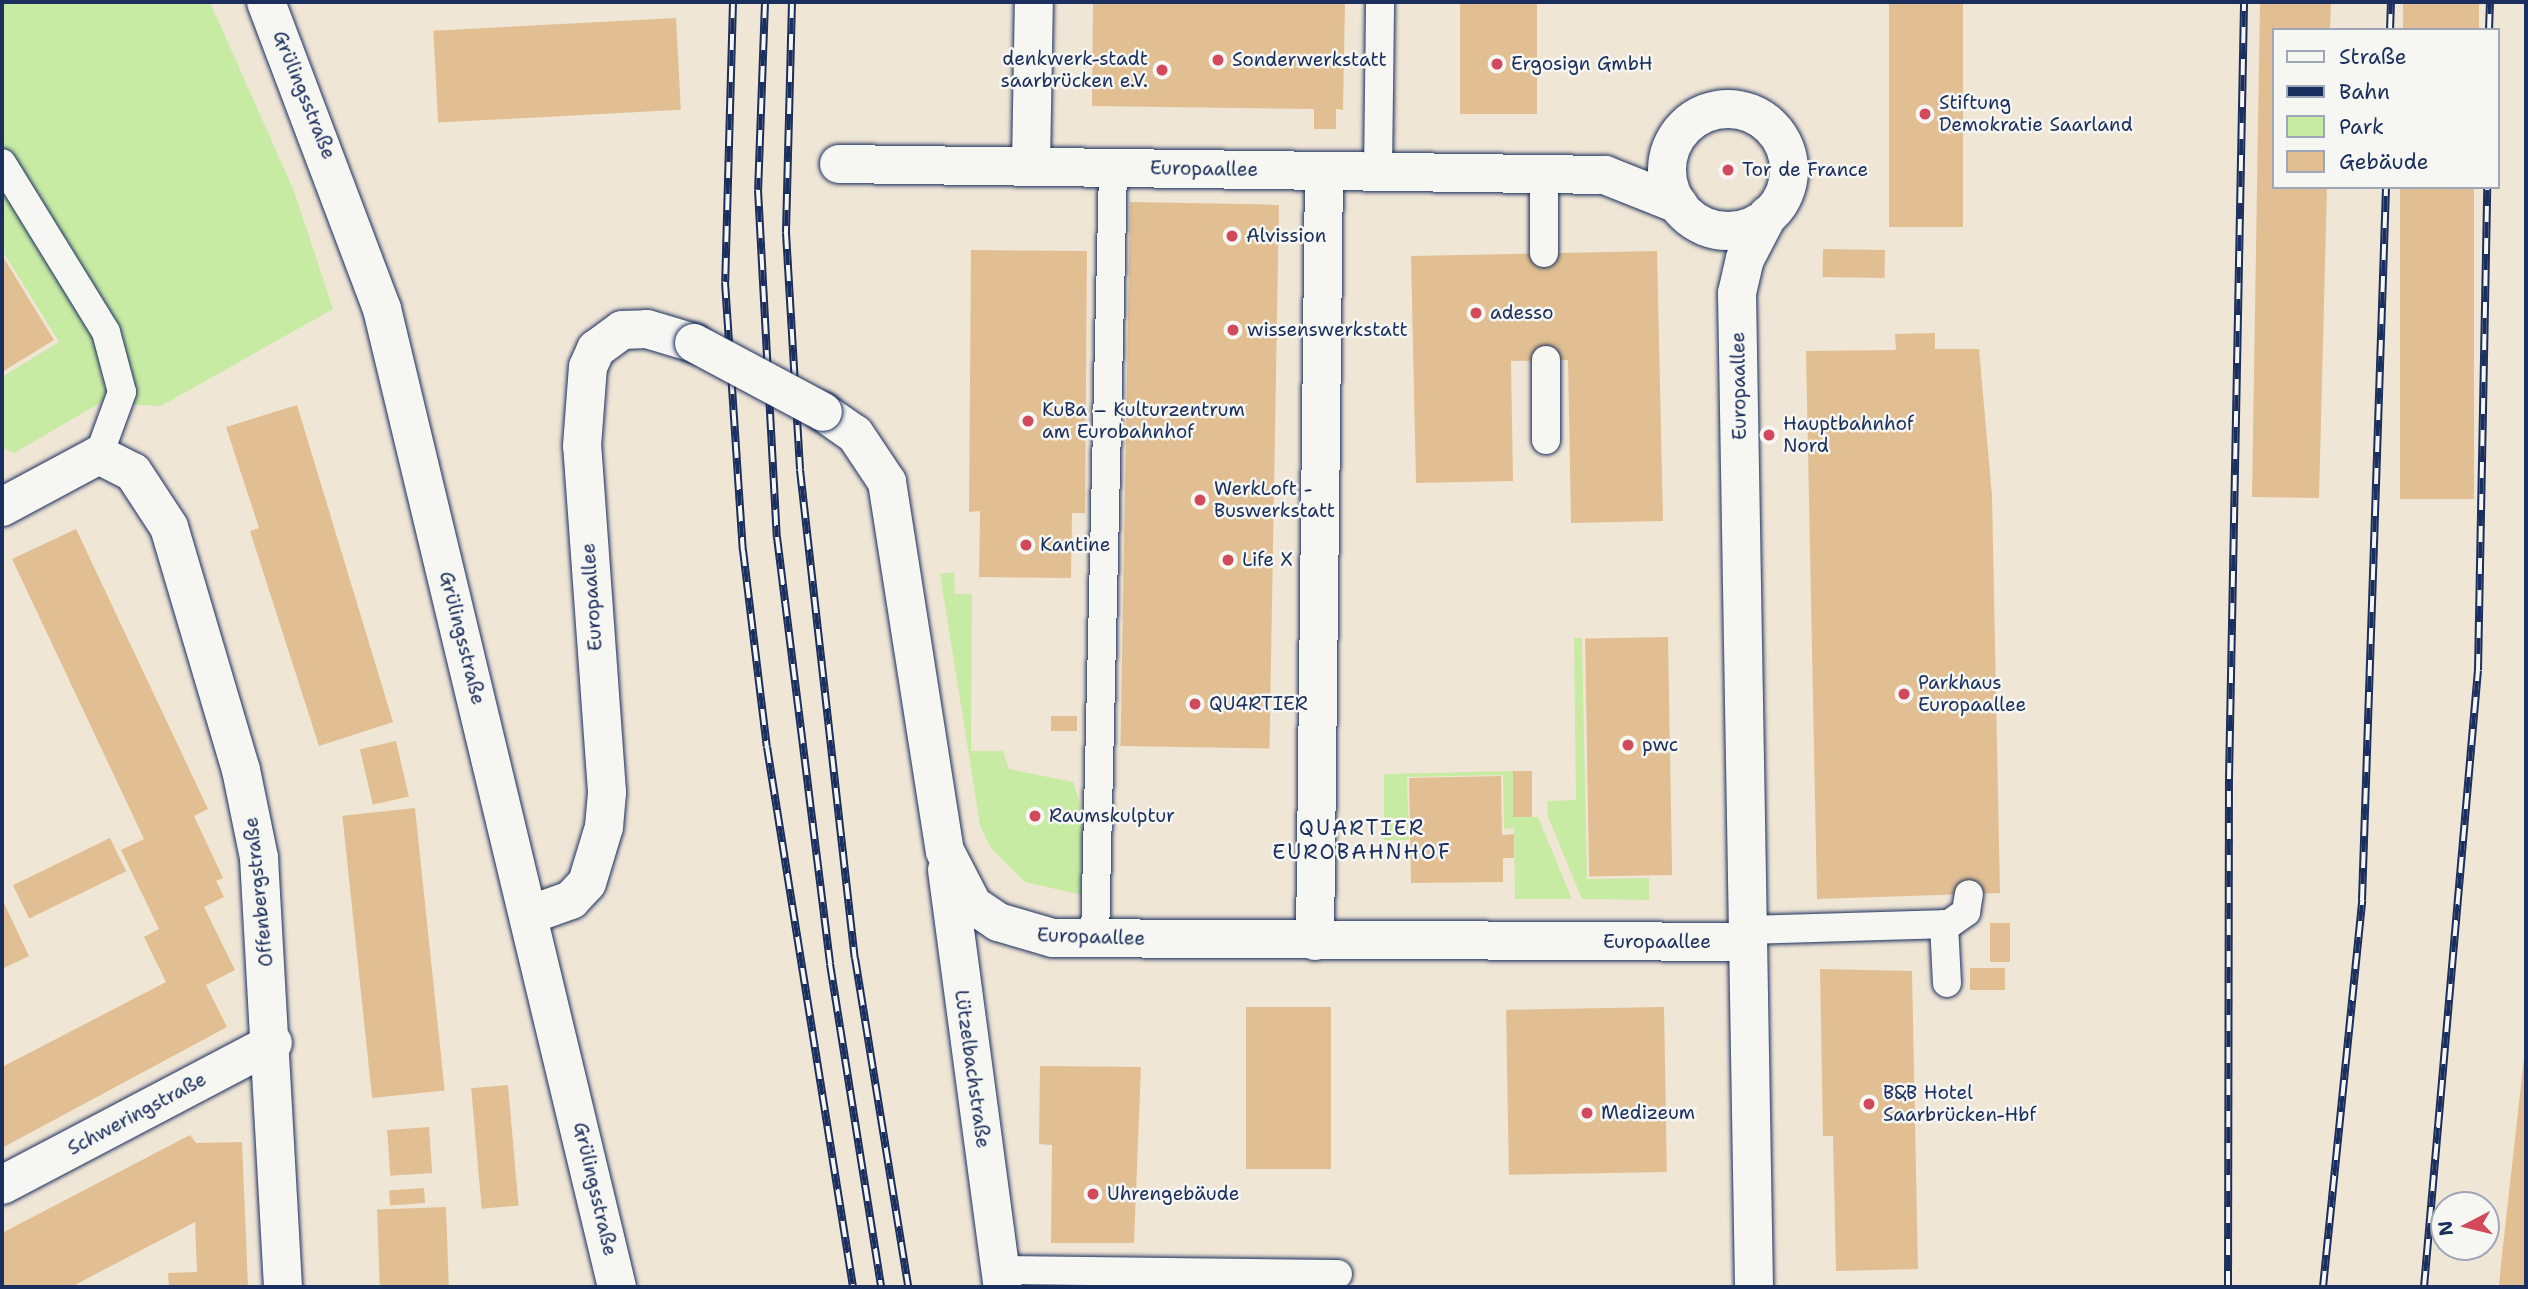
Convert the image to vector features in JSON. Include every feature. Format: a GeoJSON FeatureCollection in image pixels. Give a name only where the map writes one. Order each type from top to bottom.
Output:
{"type":"FeatureCollection","features":[{"type":"Feature","properties":{"kind":"street","name":"Grülingsstraße"},"geometry":{"type":"LineString","coordinates":[[266,2],[382,309],[617,1287]]}},
{"type":"Feature","properties":{"kind":"street"},"geometry":{"type":"LineString","coordinates":[[1031,166],[1034,2]]}},
{"type":"Feature","properties":{"kind":"street"},"geometry":{"type":"LineString","coordinates":[[1719,109],[1742,110],[1775,130],[1789,174],[1768,215],[1737,230],[1688,214],[1668,161],[1679,132],[1719,109]]}},
{"type":"Feature","properties":{"kind":"street","name":"Europaallee"},"geometry":{"type":"LineString","coordinates":[[839,164],[1605,175],[1641,162],[1679,132]]}},
{"type":"Feature","properties":{"kind":"street"},"geometry":{"type":"LineString","coordinates":[[1315,941],[1324,172]]}},
{"type":"Feature","properties":{"kind":"street","name":"Europaallee"},"geometry":{"type":"LineString","coordinates":[[1605,175],[1688,214],[1737,293]]}},
{"type":"Feature","properties":{"kind":"street","name":"Europaallee"},"geometry":{"type":"LineString","coordinates":[[1754,1287],[1737,293],[1745,258],[1768,215]]}},
{"type":"Feature","properties":{"kind":"street","name":"Europaallee"},"geometry":{"type":"LineString","coordinates":[[529,915],[571,900],[587,883],[604,827],[607,792],[582,446],[588,367],[596,349],[622,330],[647,329],[694,343],[823,412],[855,434],[887,482],[945,851],[974,905],[998,922],[1022,934],[1095,939],[1315,941],[1747,936]]}},
{"type":"Feature","properties":{"kind":"street"},"geometry":{"type":"LineString","coordinates":[[2,507],[99,455]]}},
{"type":"Feature","properties":{"kind":"street","name":"Offenbergstraße"},"geometry":{"type":"LineString","coordinates":[[99,455],[133,472],[169,527],[237,757],[259,858],[273,1044],[283,1287]]}},
{"type":"Feature","properties":{"kind":"street","name":"Lützelbachstraße"},"geometry":{"type":"LineString","coordinates":[[945,851],[1001,1279]]}},
{"type":"Feature","properties":{"kind":"street","name":"Schweringstraße"},"geometry":{"type":"LineString","coordinates":[[2,1185],[273,1044]]}},
{"type":"Feature","properties":{"kind":"lane"},"geometry":{"type":"LineString","coordinates":[[1378,172],[1380,2]]}},
{"type":"Feature","properties":{"kind":"lane"},"geometry":{"type":"LineString","coordinates":[[2,163],[106,332],[122,392],[99,455]]}},
{"type":"Feature","properties":{"kind":"lane"},"geometry":{"type":"LineString","coordinates":[[1095,939],[1113,168]]}},
{"type":"Feature","properties":{"kind":"lane"},"geometry":{"type":"LineString","coordinates":[[1544,174],[1544,253]]}},
{"type":"Feature","properties":{"kind":"lane"},"geometry":{"type":"LineString","coordinates":[[1546,360],[1546,440]]}},
{"type":"Feature","properties":{"kind":"lane"},"geometry":{"type":"LineString","coordinates":[[1747,936],[1944,924],[1966,912],[1969,894]]}},
{"type":"Feature","properties":{"kind":"lane"},"geometry":{"type":"LineString","coordinates":[[1944,924],[1947,983]]}},
{"type":"Feature","properties":{"kind":"lane"},"geometry":{"type":"LineString","coordinates":[[1001,1279],[1338,1274]]}},
{"type":"Feature","properties":{"kind":"green space"},"geometry":{"type":"Polygon","coordinates":[[[2,2],[210,2],[294,191],[333,309],[161,406],[100,403],[14,453],[2,448],[2,377],[59,342],[2,250],[2,2]]]}},
{"type":"Feature","properties":{"kind":"green space"},"geometry":{"type":"Polygon","coordinates":[[[954,572],[955,594],[972,594],[971,751],[1003,751],[1009,769],[1073,782],[1084,816],[1082,895],[1025,882],[990,847],[980,825],[940,574],[954,572]]]}},
{"type":"Feature","properties":{"kind":"green space"},"geometry":{"type":"Polygon","coordinates":[[[1574,638],[1582,638],[1587,879],[1649,878],[1649,900],[1582,899],[1548,817],[1547,801],[1576,800],[1574,638]]]}},
{"type":"Feature","properties":{"kind":"green space"},"geometry":{"type":"Polygon","coordinates":[[[1513,771],[1514,817],[1538,817],[1572,899],[1515,899],[1514,828],[1504,829],[1503,775],[1407,777],[1409,840],[1384,840],[1384,774],[1513,771]]]}},
{"type":"Feature","properties":{"kind":"building","name":"Sonderwerkstatt"},"geometry":{"type":"Polygon","coordinates":[[[1093,2],[1345,2],[1343,110],[1336,109],[1336,129],[1314,129],[1314,109],[1092,106],[1093,2]]]}},
{"type":"Feature","properties":{"kind":"building","name":"Ergosign GmbH"},"geometry":{"type":"Polygon","coordinates":[[[1460,2],[1537,2],[1537,114],[1460,114],[1460,2]]]}},
{"type":"Feature","properties":{"kind":"building","name":"Stiftung Demokratie Saarland"},"geometry":{"type":"Polygon","coordinates":[[[1889,2],[1963,2],[1963,227],[1889,227],[1889,2]]]}},
{"type":"Feature","properties":{"kind":"building"},"geometry":{"type":"Polygon","coordinates":[[[2260,2],[2331,2],[2330,28],[2272,28],[2272,189],[2327,189],[2319,498],[2252,497],[2260,2]]]}},
{"type":"Feature","properties":{"kind":"building"},"geometry":{"type":"Polygon","coordinates":[[[2403,2],[2479,2],[2479,28],[2403,28],[2403,2]]]}},
{"type":"Feature","properties":{"kind":"building"},"geometry":{"type":"Polygon","coordinates":[[[676,18],[681,110],[438,123],[433,31],[676,18]]]}},
{"type":"Feature","properties":{"kind":"building"},"geometry":{"type":"Polygon","coordinates":[[[2400,189],[2474,189],[2474,499],[2400,499],[2400,189]]]}},
{"type":"Feature","properties":{"kind":"building","name":"WerkLoft - Buswerkstatt"},"geometry":{"type":"Polygon","coordinates":[[[1130,202],[1279,205],[1269,749],[1121,746],[1130,202]]]}},
{"type":"Feature","properties":{"kind":"building"},"geometry":{"type":"Polygon","coordinates":[[[1823,249],[1885,250],[1885,278],[1823,277],[1823,249]]]}},
{"type":"Feature","properties":{"kind":"building","name":"KuBa – Kulturzentrum am Eurobahnhof"},"geometry":{"type":"Polygon","coordinates":[[[971,250],[1087,251],[1085,513],[1072,513],[1071,578],[979,577],[980,511],[969,512],[971,250]]]}},
{"type":"Feature","properties":{"kind":"building"},"geometry":{"type":"Polygon","coordinates":[[[1657,251],[1663,521],[1571,523],[1568,360],[1511,361],[1513,481],[1416,483],[1411,256],[1657,251]]]}},
{"type":"Feature","properties":{"kind":"building"},"geometry":{"type":"Polygon","coordinates":[[[2,255],[54,340],[2,372],[2,255]]]}},
{"type":"Feature","properties":{"kind":"building","name":"Parkhaus Europaallee"},"geometry":{"type":"Polygon","coordinates":[[[1935,333],[1935,349],[1979,349],[1992,496],[2000,893],[1817,899],[1806,351],[1896,350],[1895,334],[1935,333]]]}},
{"type":"Feature","properties":{"kind":"building"},"geometry":{"type":"Polygon","coordinates":[[[297,405],[393,722],[319,746],[250,531],[259,528],[226,427],[297,405]]]}},
{"type":"Feature","properties":{"kind":"building"},"geometry":{"type":"Polygon","coordinates":[[[76,529],[208,809],[194,816],[223,878],[216,881],[224,897],[204,907],[235,970],[206,985],[227,1027],[2,1148],[2,1067],[166,982],[144,937],[159,929],[121,850],[144,839],[12,559],[76,529]]]}},
{"type":"Feature","properties":{"kind":"building","name":"pwc"},"geometry":{"type":"Polygon","coordinates":[[[1668,637],[1672,875],[1589,876],[1585,638],[1668,637]]]}},
{"type":"Feature","properties":{"kind":"building"},"geometry":{"type":"Polygon","coordinates":[[[1051,716],[1077,716],[1077,731],[1051,731],[1051,716]]]}},
{"type":"Feature","properties":{"kind":"building"},"geometry":{"type":"Polygon","coordinates":[[[396,741],[409,797],[373,805],[360,749],[396,741]]]}},
{"type":"Feature","properties":{"kind":"building"},"geometry":{"type":"Polygon","coordinates":[[[1513,771],[1532,771],[1532,817],[1513,817],[1513,771]]]}},
{"type":"Feature","properties":{"kind":"building"},"geometry":{"type":"Polygon","coordinates":[[[1501,776],[1502,835],[1514,834],[1514,858],[1503,858],[1503,882],[1411,883],[1409,778],[1501,776]]]}},
{"type":"Feature","properties":{"kind":"building"},"geometry":{"type":"Polygon","coordinates":[[[415,808],[445,1090],[372,1098],[342,816],[415,808]]]}},
{"type":"Feature","properties":{"kind":"building"},"geometry":{"type":"Polygon","coordinates":[[[110,838],[126,871],[29,919],[13,885],[110,838]]]}},
{"type":"Feature","properties":{"kind":"building"},"geometry":{"type":"Polygon","coordinates":[[[2,899],[29,956],[2,969],[2,899]]]}},
{"type":"Feature","properties":{"kind":"building"},"geometry":{"type":"Polygon","coordinates":[[[1990,923],[2010,923],[2010,962],[1990,962],[1990,923]]]}},
{"type":"Feature","properties":{"kind":"building"},"geometry":{"type":"Polygon","coordinates":[[[1970,968],[2005,968],[2005,990],[1970,990],[1970,968]]]}},
{"type":"Feature","properties":{"kind":"building","name":"B&B Hotel Saarbrücken-Hbf"},"geometry":{"type":"Polygon","coordinates":[[[1820,969],[1912,971],[1918,1269],[1836,1271],[1833,1136],[1823,1136],[1820,969]]]}},
{"type":"Feature","properties":{"kind":"building"},"geometry":{"type":"Polygon","coordinates":[[[1246,1007],[1331,1007],[1331,1169],[1246,1169],[1246,1007]]]}},
{"type":"Feature","properties":{"kind":"building","name":"Medizeum"},"geometry":{"type":"Polygon","coordinates":[[[1664,1007],[1667,1172],[1509,1175],[1506,1010],[1664,1007]]]}},
{"type":"Feature","properties":{"kind":"building"},"geometry":{"type":"Polygon","coordinates":[[[2524,1058],[2526,1287],[2499,1287],[2501,1264],[2524,1058]]]}},
{"type":"Feature","properties":{"kind":"building","name":"Uhrengebäude"},"geometry":{"type":"Polygon","coordinates":[[[1040,1066],[1141,1067],[1134,1243],[1051,1243],[1052,1145],[1039,1144],[1040,1066]]]}},
{"type":"Feature","properties":{"kind":"building"},"geometry":{"type":"Polygon","coordinates":[[[508,1085],[519,1206],[482,1209],[471,1088],[508,1085]]]}},
{"type":"Feature","properties":{"kind":"building"},"geometry":{"type":"Polygon","coordinates":[[[429,1127],[432,1173],[390,1176],[387,1130],[429,1127]]]}},
{"type":"Feature","properties":{"kind":"building"},"geometry":{"type":"Polygon","coordinates":[[[190,1135],[196,1143],[242,1142],[248,1287],[169,1287],[168,1273],[197,1272],[195,1222],[71,1287],[2,1287],[2,1233],[190,1135]]]}},
{"type":"Feature","properties":{"kind":"building"},"geometry":{"type":"Polygon","coordinates":[[[424,1188],[425,1203],[390,1205],[389,1190],[424,1188]]]}},
{"type":"Feature","properties":{"kind":"building"},"geometry":{"type":"Polygon","coordinates":[[[446,1207],[449,1287],[380,1287],[377,1209],[446,1207]]]}},
{"type":"Feature","properties":{"kind":"railway"},"geometry":{"type":"LineString","coordinates":[[733,2],[725,282],[743,550],[767,747],[853,1287]]}},
{"type":"Feature","properties":{"kind":"railway"},"geometry":{"type":"LineString","coordinates":[[765,2],[758,190],[777,537],[830,964],[881,1287]]}},
{"type":"Feature","properties":{"kind":"railway"},"geometry":{"type":"LineString","coordinates":[[792,2],[786,233],[800,470],[855,958],[908,1287]]}},
{"type":"Feature","properties":{"kind":"railway"},"geometry":{"type":"LineString","coordinates":[[2228,1287],[2229,779],[2244,2]]}},
{"type":"Feature","properties":{"kind":"railway"},"geometry":{"type":"LineString","coordinates":[[2390,28],[2391,2]]}},
{"type":"Feature","properties":{"kind":"railway"},"geometry":{"type":"LineString","coordinates":[[2489,28],[2490,2]]}},
{"type":"Feature","properties":{"kind":"railway"},"geometry":{"type":"LineString","coordinates":[[2323,1287],[2362,900],[2386,189]]}},
{"type":"Feature","properties":{"kind":"railway"},"geometry":{"type":"LineString","coordinates":[[2424,1287],[2478,670],[2487,189]]}},
{"type":"Feature","properties":{"kind":"place","name":"Sonderwerkstatt"},"geometry":{"type":"Point","coordinates":[1218,60]}},
{"type":"Feature","properties":{"kind":"place","name":"Ergosign GmbH"},"geometry":{"type":"Point","coordinates":[1497,64]}},
{"type":"Feature","properties":{"kind":"place","name":"denkwerk-stadt saarbrücken e.V."},"geometry":{"type":"Point","coordinates":[1162,70]}},
{"type":"Feature","properties":{"kind":"place","name":"Stiftung Demokratie Saarland"},"geometry":{"type":"Point","coordinates":[1925,114]}},
{"type":"Feature","properties":{"kind":"place","name":"Tor de France"},"geometry":{"type":"Point","coordinates":[1728,170]}},
{"type":"Feature","properties":{"kind":"place","name":"Alvission"},"geometry":{"type":"Point","coordinates":[1232,236]}},
{"type":"Feature","properties":{"kind":"place","name":"adesso"},"geometry":{"type":"Point","coordinates":[1476,313]}},
{"type":"Feature","properties":{"kind":"place","name":"wissenswerkstatt"},"geometry":{"type":"Point","coordinates":[1233,330]}},
{"type":"Feature","properties":{"kind":"place","name":"KuBa – Kulturzentrum am Eurobahnhof"},"geometry":{"type":"Point","coordinates":[1028,421]}},
{"type":"Feature","properties":{"kind":"place","name":"Hauptbahnhof Nord"},"geometry":{"type":"Point","coordinates":[1769,435]}},
{"type":"Feature","properties":{"kind":"place","name":"WerkLoft - Buswerkstatt"},"geometry":{"type":"Point","coordinates":[1200,500]}},
{"type":"Feature","properties":{"kind":"place","name":"Kantine"},"geometry":{"type":"Point","coordinates":[1026,545]}},
{"type":"Feature","properties":{"kind":"place","name":"Life X"},"geometry":{"type":"Point","coordinates":[1228,560]}},
{"type":"Feature","properties":{"kind":"place","name":"Parkhaus Europaallee"},"geometry":{"type":"Point","coordinates":[1904,694]}},
{"type":"Feature","properties":{"kind":"place","name":"QU4RTIER"},"geometry":{"type":"Point","coordinates":[1195,704]}},
{"type":"Feature","properties":{"kind":"place","name":"pwc"},"geometry":{"type":"Point","coordinates":[1628,745]}},
{"type":"Feature","properties":{"kind":"place","name":"Raumskulptur"},"geometry":{"type":"Point","coordinates":[1035,816]}},
{"type":"Feature","properties":{"kind":"place","name":"B&B Hotel Saarbrücken-Hbf"},"geometry":{"type":"Point","coordinates":[1869,1104]}},
{"type":"Feature","properties":{"kind":"place","name":"Medizeum"},"geometry":{"type":"Point","coordinates":[1587,1113]}},
{"type":"Feature","properties":{"kind":"place","name":"Uhrengebäude"},"geometry":{"type":"Point","coordinates":[1093,1194]}},
{"type":"Feature","properties":{"kind":"district","name":"QUARTIER EUROBAHNHOF"},"geometry":{"type":"Point","coordinates":[1362,840]}}]}
